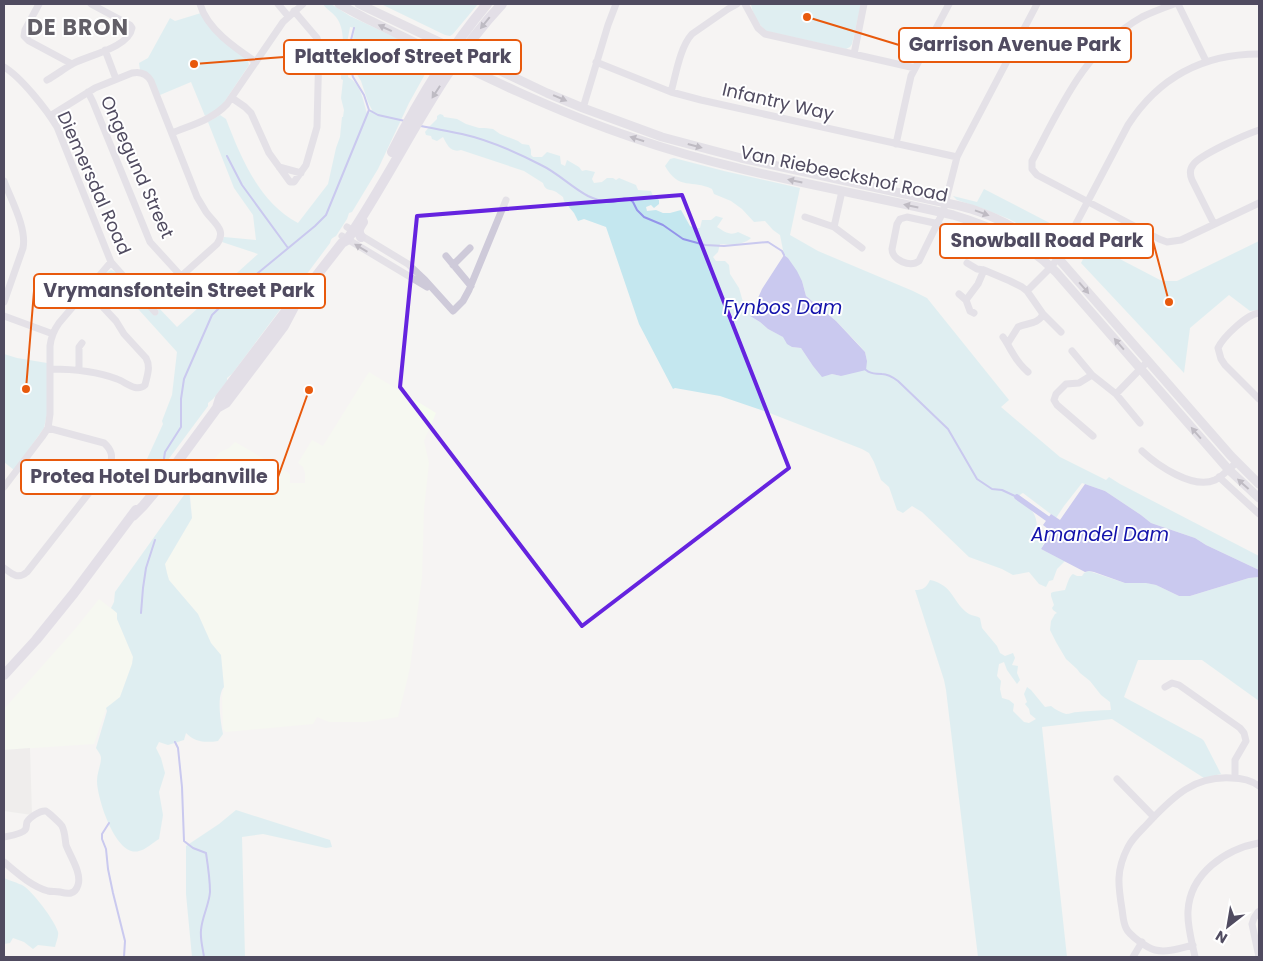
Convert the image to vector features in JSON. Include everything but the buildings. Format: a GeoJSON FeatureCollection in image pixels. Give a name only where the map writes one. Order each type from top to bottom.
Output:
{"type":"FeatureCollection","features":[{"type":"Feature","properties":{"kind":"main road"},"geometry":{"type":"LineString","coordinates":[[349,236],[383,170],[487,4]]}},
{"type":"Feature","properties":{"kind":"main road"},"geometry":{"type":"LineString","coordinates":[[458,50],[502,4]]}},
{"type":"Feature","properties":{"kind":"main road"},"geometry":{"type":"LineString","coordinates":[[4,675],[36,640],[74,593],[133,516],[140,504],[156,484],[172,469],[217,408],[226,403],[284,326],[294,311],[296,302],[349,236],[371,203],[397,157],[403,139]]}},
{"type":"Feature","properties":{"kind":"street"},"geometry":{"type":"LineString","coordinates":[[39,4],[25,30],[24,36],[29,41],[72,64]]}},
{"type":"Feature","properties":{"kind":"street"},"geometry":{"type":"LineString","coordinates":[[47,80],[72,64],[122,43],[131,32],[132,28],[130,25],[91,4]]}},
{"type":"Feature","properties":{"kind":"street"},"geometry":{"type":"LineString","coordinates":[[200,4],[206,17],[225,40],[256,62]]}},
{"type":"Feature","properties":{"kind":"street"},"geometry":{"type":"LineString","coordinates":[[232,98],[251,113],[269,153],[291,182],[296,180],[308,162],[317,127],[319,42],[316,36],[278,4]]}},
{"type":"Feature","properties":{"kind":"street"},"geometry":{"type":"LineString","coordinates":[[172,133],[214,116],[227,104],[291,14],[302,4]]}},
{"type":"Feature","properties":{"kind":"street","name":"Van Riebeeckshof Road"},"geometry":{"type":"LineString","coordinates":[[339,4],[547,105],[635,139],[725,165],[944,212],[977,222],[1005,234],[1051,267],[1228,469],[1259,498]]}},
{"type":"Feature","properties":{"kind":"street","name":"Van Riebeeckshof Road"},"geometry":{"type":"LineString","coordinates":[[359,4],[537,88],[583,108],[654,134],[741,158],[946,203],[977,211],[1008,224],[1036,241],[1058,258],[1236,462],[1259,484]]}},
{"type":"Feature","properties":{"kind":"street"},"geometry":{"type":"LineString","coordinates":[[583,108],[596,62],[616,4]]}},
{"type":"Feature","properties":{"kind":"street"},"geometry":{"type":"LineString","coordinates":[[671,92],[688,38],[737,4]]}},
{"type":"Feature","properties":{"kind":"street"},"geometry":{"type":"LineString","coordinates":[[745,4],[758,28],[765,34],[915,68]]}},
{"type":"Feature","properties":{"kind":"street"},"geometry":{"type":"LineString","coordinates":[[854,54],[864,4]]}},
{"type":"Feature","properties":{"kind":"street"},"geometry":{"type":"LineString","coordinates":[[896,144],[911,76],[949,4]]}},
{"type":"Feature","properties":{"kind":"street"},"geometry":{"type":"LineString","coordinates":[[939,224],[907,217],[900,219],[897,224],[892,253],[894,256],[911,264],[918,263],[939,224],[944,212],[958,157],[967,136],[1037,4]]}},
{"type":"Feature","properties":{"kind":"street"},"geometry":{"type":"LineString","coordinates":[[1174,4],[1148,14],[1131,24],[1106,44],[1090,61],[1070,90],[1032,161],[1032,169],[1037,175],[1167,242],[1181,240],[1259,203]]}},
{"type":"Feature","properties":{"kind":"street"},"geometry":{"type":"LineString","coordinates":[[1178,4],[1206,61]]}},
{"type":"Feature","properties":{"kind":"street"},"geometry":{"type":"LineString","coordinates":[[105,50],[116,80]]}},
{"type":"Feature","properties":{"kind":"street"},"geometry":{"type":"LineString","coordinates":[[1027,291],[1058,258],[1128,125],[1140,108],[1165,84],[1206,61],[1236,55],[1259,54]]}},
{"type":"Feature","properties":{"kind":"street","name":"Infantry Way"},"geometry":{"type":"LineString","coordinates":[[596,62],[671,92],[751,112],[958,157]]}},
{"type":"Feature","properties":{"kind":"street","name":"Diemersdal Road"},"geometry":{"type":"LineString","coordinates":[[4,67],[18,78],[50,116],[111,262],[155,312]]}},
{"type":"Feature","properties":{"kind":"street"},"geometry":{"type":"LineString","coordinates":[[50,116],[95,88],[135,72],[143,73],[151,81],[197,197],[219,228],[221,236],[217,244],[149,305]]}},
{"type":"Feature","properties":{"kind":"street","name":"Ongegund Street"},"geometry":{"type":"LineString","coordinates":[[88,92],[150,242],[181,276]]}},
{"type":"Feature","properties":{"kind":"street"},"geometry":{"type":"LineString","coordinates":[[1214,224],[1192,180],[1190,169],[1201,156],[1259,130]]}},
{"type":"Feature","properties":{"kind":"street"},"geometry":{"type":"LineString","coordinates":[[278,166],[301,173]]}},
{"type":"Feature","properties":{"kind":"street"},"geometry":{"type":"LineString","coordinates":[[833,178],[841,186],[842,191],[834,227]]}},
{"type":"Feature","properties":{"kind":"street"},"geometry":{"type":"LineString","coordinates":[[4,181],[22,227],[24,240],[23,248],[4,302]]}},
{"type":"Feature","properties":{"kind":"street"},"geometry":{"type":"LineString","coordinates":[[842,191],[852,186],[863,184]]}},
{"type":"Feature","properties":{"kind":"street"},"geometry":{"type":"LineString","coordinates":[[349,236],[408,264],[453,312],[463,302],[506,200]]}},
{"type":"Feature","properties":{"kind":"street"},"geometry":{"type":"LineString","coordinates":[[805,217],[834,227],[862,248]]}},
{"type":"Feature","properties":{"kind":"street"},"geometry":{"type":"LineString","coordinates":[[349,236],[433,290]]}},
{"type":"Feature","properties":{"kind":"street"},"geometry":{"type":"LineString","coordinates":[[453,265],[470,248]]}},
{"type":"Feature","properties":{"kind":"street"},"geometry":{"type":"LineString","coordinates":[[446,256],[470,286]]}},
{"type":"Feature","properties":{"kind":"street"},"geometry":{"type":"LineString","coordinates":[[4,487],[48,428],[50,414],[50,346],[53,334],[59,323],[111,262]]}},
{"type":"Feature","properties":{"kind":"street"},"geometry":{"type":"LineString","coordinates":[[967,263],[1022,287],[1043,314],[1061,332]]}},
{"type":"Feature","properties":{"kind":"street"},"geometry":{"type":"LineString","coordinates":[[966,300],[978,284],[984,270]]}},
{"type":"Feature","properties":{"kind":"street"},"geometry":{"type":"LineString","coordinates":[[50,369],[79,370],[118,379],[128,385],[140,388],[145,385],[148,369],[146,358],[124,334],[116,321],[87,290]]}},
{"type":"Feature","properties":{"kind":"street"},"geometry":{"type":"LineString","coordinates":[[959,294],[966,300],[970,311],[974,314]]}},
{"type":"Feature","properties":{"kind":"street"},"geometry":{"type":"LineString","coordinates":[[1259,312],[1249,316],[1224,338],[1218,348],[1224,365],[1259,398]]}},
{"type":"Feature","properties":{"kind":"street"},"geometry":{"type":"LineString","coordinates":[[1028,372],[1015,358],[1005,340],[1018,327],[1033,323],[1041,318],[1043,314]]}},
{"type":"Feature","properties":{"kind":"street"},"geometry":{"type":"LineString","coordinates":[[4,316],[53,334]]}},
{"type":"Feature","properties":{"kind":"street"},"geometry":{"type":"LineString","coordinates":[[79,370],[79,347],[82,343]]}},
{"type":"Feature","properties":{"kind":"street"},"geometry":{"type":"LineString","coordinates":[[1072,351],[1092,375],[1116,394],[1140,423]]}},
{"type":"Feature","properties":{"kind":"street"},"geometry":{"type":"LineString","coordinates":[[1116,394],[1148,361]]}},
{"type":"Feature","properties":{"kind":"street"},"geometry":{"type":"LineString","coordinates":[[1092,375],[1079,383],[1066,384],[1056,394],[1054,400],[1057,405],[1093,436]]}},
{"type":"Feature","properties":{"kind":"street"},"geometry":{"type":"LineString","coordinates":[[4,568],[15,576],[22,576],[27,572],[110,466],[112,460],[109,447],[104,443],[48,428]]}},
{"type":"Feature","properties":{"kind":"street"},"geometry":{"type":"LineString","coordinates":[[1142,451],[1151,460],[1167,470],[1194,481],[1212,481],[1219,478],[1236,462]]}},
{"type":"Feature","properties":{"kind":"street"},"geometry":{"type":"LineString","coordinates":[[1219,478],[1259,514]]}},
{"type":"Feature","properties":{"kind":"street"},"geometry":{"type":"LineString","coordinates":[[1165,687],[1172,683],[1179,684],[1240,728],[1244,733],[1246,741],[1236,758],[1235,778]]}},
{"type":"Feature","properties":{"kind":"street"},"geometry":{"type":"LineString","coordinates":[[1193,945],[1159,951],[1149,948],[1128,932],[1124,925],[1118,878],[1125,854],[1130,844],[1154,817],[1173,798],[1190,786],[1222,777],[1248,780],[1259,784]]}},
{"type":"Feature","properties":{"kind":"street"},"geometry":{"type":"LineString","coordinates":[[1117,779],[1154,817]]}},
{"type":"Feature","properties":{"kind":"street"},"geometry":{"type":"LineString","coordinates":[[4,837],[23,832],[30,818],[41,811],[48,812],[63,828],[66,844],[76,868],[78,886],[73,892],[68,894],[49,891],[22,877],[4,862]]}},
{"type":"Feature","properties":{"kind":"street"},"geometry":{"type":"LineString","coordinates":[[1195,957],[1188,911],[1190,898],[1196,883],[1223,856],[1234,850],[1259,843]]}},
{"type":"Feature","properties":{"kind":"street"},"geometry":{"type":"LineString","coordinates":[[1259,910],[1252,924],[1259,957]]}},
{"type":"Feature","properties":{"kind":"street"},"geometry":{"type":"LineString","coordinates":[[1133,957],[1142,942]]}},
{"type":"Feature","properties":{"kind":"highlighted area"},"geometry":{"type":"Polygon","coordinates":[[[682,195],[789,468],[582,626],[400,387],[417,216],[682,195]]]}},
{"type":"Feature","properties":{"kind":"shaded area"},"geometry":{"type":"Polygon","coordinates":[[[323,4],[331,4],[350,16],[424,51],[430,58],[429,67],[409,103],[378,169],[352,212],[349,213],[336,236],[232,374],[227,378],[227,381],[208,403],[208,406],[162,468],[147,459],[163,424],[162,421],[172,395],[177,352],[111,279],[107,280],[102,276],[111,270],[116,272],[155,316],[159,312],[156,305],[177,327],[258,254],[222,242],[224,237],[256,240],[253,215],[234,188],[208,122],[220,115],[226,119],[245,164],[262,191],[284,214],[298,223],[328,184],[340,137],[344,110],[341,98],[343,80],[341,79],[342,30],[336,17],[323,4]],[[350,27],[347,43],[349,58],[348,77],[359,88],[367,113],[369,113],[372,110],[361,81],[353,68],[357,56],[353,38],[355,28],[350,27]]]}},
{"type":"Feature","properties":{"kind":"shaded area"},"geometry":{"type":"Polygon","coordinates":[[[381,4],[478,4],[450,36],[381,4]]]}},
{"type":"Feature","properties":{"kind":"shaded area"},"geometry":{"type":"Polygon","coordinates":[[[751,4],[861,4],[852,44],[846,49],[766,31],[756,19],[751,4]]]}},
{"type":"Feature","properties":{"kind":"shaded area"},"geometry":{"type":"Polygon","coordinates":[[[201,13],[246,58],[249,65],[220,108],[205,116],[191,82],[160,95],[140,70],[139,63],[148,58],[170,18],[175,21],[201,13]]]}},
{"type":"Feature","properties":{"kind":"shaded area"},"geometry":{"type":"Polygon","coordinates":[[[440,114],[479,128],[493,129],[522,144],[529,145],[533,157],[542,157],[547,152],[560,156],[561,164],[565,166],[567,160],[582,171],[595,172],[592,179],[594,183],[602,182],[607,178],[616,180],[619,178],[636,185],[638,190],[651,191],[653,196],[659,200],[659,204],[654,208],[651,205],[646,207],[647,211],[656,210],[670,213],[681,210],[690,226],[696,228],[700,228],[702,220],[711,220],[716,216],[723,218],[717,227],[728,233],[738,232],[751,238],[741,243],[720,244],[718,252],[713,257],[716,261],[725,261],[729,265],[730,274],[739,288],[743,302],[747,307],[751,308],[750,316],[768,329],[784,337],[792,347],[801,348],[822,376],[832,374],[841,376],[867,361],[865,352],[836,321],[806,296],[802,281],[788,258],[784,255],[780,235],[765,221],[754,222],[742,209],[731,201],[714,194],[712,189],[675,179],[665,166],[670,159],[674,158],[800,188],[790,235],[818,251],[927,298],[1009,400],[1001,407],[1060,457],[1106,480],[1109,477],[1259,556],[1259,570],[1195,538],[1151,523],[1105,491],[1082,483],[1056,518],[1023,493],[1018,497],[1036,517],[1036,535],[1037,537],[1040,536],[1044,543],[1041,549],[1065,561],[1057,569],[1053,580],[1049,581],[1046,587],[1039,584],[1029,572],[1013,575],[969,557],[922,512],[912,506],[903,513],[897,510],[889,487],[881,480],[869,453],[862,449],[720,396],[673,389],[639,324],[606,227],[584,219],[578,221],[563,197],[555,191],[546,188],[543,183],[524,171],[461,150],[452,149],[443,137],[437,141],[432,139],[431,136],[426,135],[425,132],[440,114]]]}},
{"type":"Feature","properties":{"kind":"shaded area"},"geometry":{"type":"Polygon","coordinates":[[[984,189],[1067,232],[1063,240],[1059,245],[1051,247],[1009,219],[957,200],[953,196],[977,202],[984,189]]]}},
{"type":"Feature","properties":{"kind":"shaded area"},"geometry":{"type":"Polygon","coordinates":[[[1259,241],[1259,310],[1250,311],[1229,295],[1190,328],[1184,373],[1081,263],[1091,244],[1162,281],[1177,281],[1259,241]]]}},
{"type":"Feature","properties":{"kind":"shaded area"},"geometry":{"type":"Polygon","coordinates":[[[4,354],[47,363],[47,414],[44,428],[14,470],[4,462],[4,354]]]}},
{"type":"Feature","properties":{"kind":"shaded area"},"geometry":{"type":"Polygon","coordinates":[[[369,372],[436,413],[424,441],[429,463],[424,509],[422,578],[410,668],[398,717],[365,722],[329,722],[317,717],[313,724],[226,732],[223,729],[222,697],[224,687],[221,655],[211,643],[198,614],[169,580],[165,564],[192,518],[190,489],[220,452],[229,448],[235,442],[290,474],[290,483],[305,483],[303,467],[298,463],[312,440],[323,446],[369,372]]]}},
{"type":"Feature","properties":{"kind":"shaded area"},"geometry":{"type":"Polygon","coordinates":[[[189,488],[192,518],[165,564],[169,580],[198,614],[211,643],[221,655],[224,687],[220,697],[220,710],[223,734],[218,741],[213,742],[197,740],[186,733],[184,740],[168,745],[159,742],[156,748],[165,773],[159,792],[163,815],[159,839],[147,848],[131,851],[123,845],[109,825],[100,800],[97,781],[101,758],[96,748],[107,711],[106,708],[120,697],[133,657],[117,619],[117,613],[111,608],[115,592],[189,488]]]}},
{"type":"Feature","properties":{"kind":"shaded area"},"geometry":{"type":"Polygon","coordinates":[[[1089,571],[1125,583],[1156,585],[1179,596],[1190,596],[1249,578],[1259,577],[1259,701],[1202,660],[1138,660],[1124,697],[1204,741],[1221,774],[1204,778],[1112,719],[1042,727],[1067,957],[978,957],[946,690],[915,590],[924,588],[930,580],[938,582],[949,590],[964,610],[980,618],[982,628],[997,646],[1000,653],[1005,656],[1013,653],[1015,658],[1012,665],[1018,666],[1017,673],[1020,680],[1017,684],[1004,662],[999,664],[997,676],[1001,681],[1002,698],[1014,704],[1013,711],[1024,722],[1029,723],[1036,719],[1030,714],[1025,704],[1027,702],[1024,694],[1027,687],[1045,707],[1051,706],[1066,714],[1111,710],[1110,702],[1066,659],[1050,630],[1051,621],[1057,613],[1052,608],[1054,605],[1051,593],[1065,590],[1073,574],[1082,576],[1089,571]]]}},
{"type":"Feature","properties":{"kind":"shaded area"},"geometry":{"type":"Polygon","coordinates":[[[99,599],[117,613],[117,619],[133,657],[120,697],[106,709],[94,744],[4,750],[4,709],[76,628],[99,599]]]}},
{"type":"Feature","properties":{"kind":"shaded area"},"geometry":{"type":"Polygon","coordinates":[[[30,748],[32,815],[4,811],[4,750],[30,748]]]}},
{"type":"Feature","properties":{"kind":"shaded area"},"geometry":{"type":"Polygon","coordinates":[[[236,810],[330,840],[332,847],[326,848],[263,834],[242,837],[245,957],[192,957],[186,894],[186,846],[236,810]]]}},
{"type":"Feature","properties":{"kind":"shaded area"},"geometry":{"type":"Polygon","coordinates":[[[4,878],[22,885],[43,906],[58,932],[55,947],[38,945],[33,949],[24,942],[13,938],[10,943],[4,944],[4,878]]]}},
{"type":"Feature","properties":{"kind":"water","name":"Fynbos Dam"},"geometry":{"type":"Polygon","coordinates":[[[784,255],[797,271],[806,296],[836,321],[865,352],[866,370],[841,376],[832,374],[822,377],[801,348],[792,347],[787,344],[783,337],[750,316],[762,289],[784,255]]]}},
{"type":"Feature","properties":{"kind":"water","name":"Amandel Dam"},"geometry":{"type":"Polygon","coordinates":[[[1085,484],[1105,491],[1151,523],[1195,538],[1259,570],[1259,577],[1249,578],[1190,596],[1179,596],[1156,585],[1125,583],[1094,572],[1085,572],[1041,549],[1052,532],[1043,525],[1051,514],[1060,520],[1085,484]]]}},
{"type":"Feature","properties":{"kind":"waterway"},"geometry":{"type":"LineString","coordinates":[[163,465],[165,452],[181,427],[181,399],[184,379],[212,315],[241,287],[326,215],[369,110],[364,95],[351,70],[353,58],[351,40],[354,28]]}},
{"type":"Feature","properties":{"kind":"waterway"},"geometry":{"type":"LineString","coordinates":[[369,110],[378,115],[405,121]]}},
{"type":"Feature","properties":{"kind":"waterway"},"geometry":{"type":"LineString","coordinates":[[421,126],[457,133],[502,147],[547,168],[597,200],[611,202],[624,198],[629,199],[644,217],[663,225],[683,239],[705,245],[724,246],[768,242],[782,251],[784,255]]}},
{"type":"Feature","properties":{"kind":"waterway"},"geometry":{"type":"LineString","coordinates":[[227,156],[242,185],[288,248]]}},
{"type":"Feature","properties":{"kind":"waterway"},"geometry":{"type":"LineString","coordinates":[[866,370],[893,377],[898,381],[948,429],[977,479],[992,489],[1002,490],[1017,497]]}},
{"type":"Feature","properties":{"kind":"waterway"},"geometry":{"type":"LineString","coordinates":[[1017,497],[1048,519]]}},
{"type":"Feature","properties":{"kind":"waterway"},"geometry":{"type":"LineString","coordinates":[[141,613],[146,568],[155,540]]}},
{"type":"Feature","properties":{"kind":"waterway"},"geometry":{"type":"LineString","coordinates":[[175,742],[178,748],[182,787],[184,841],[193,848],[206,853],[210,882],[210,892],[201,933],[204,957]]}},
{"type":"Feature","properties":{"kind":"waterway"},"geometry":{"type":"LineString","coordinates":[[109,823],[102,834],[102,839],[106,849],[108,869],[125,941],[124,957]]}},
{"type":"Feature","properties":{"kind":"place","name":"Garrison Avenue Park"},"geometry":{"type":"Point","coordinates":[807,17]}},
{"type":"Feature","properties":{"kind":"place","name":"Plattekloof Street Park"},"geometry":{"type":"Point","coordinates":[194,64]}},
{"type":"Feature","properties":{"kind":"place","name":"Snowball Road Park"},"geometry":{"type":"Point","coordinates":[1169,302]}},
{"type":"Feature","properties":{"kind":"place","name":"Vrymansfontein Street Park"},"geometry":{"type":"Point","coordinates":[26,389]}},
{"type":"Feature","properties":{"kind":"place","name":"Protea Hotel Durbanville"},"geometry":{"type":"Point","coordinates":[309,390]}},
{"type":"Feature","properties":{"kind":"district","name":"DE BRON"},"geometry":{"type":"Point","coordinates":[78,27]}}]}
